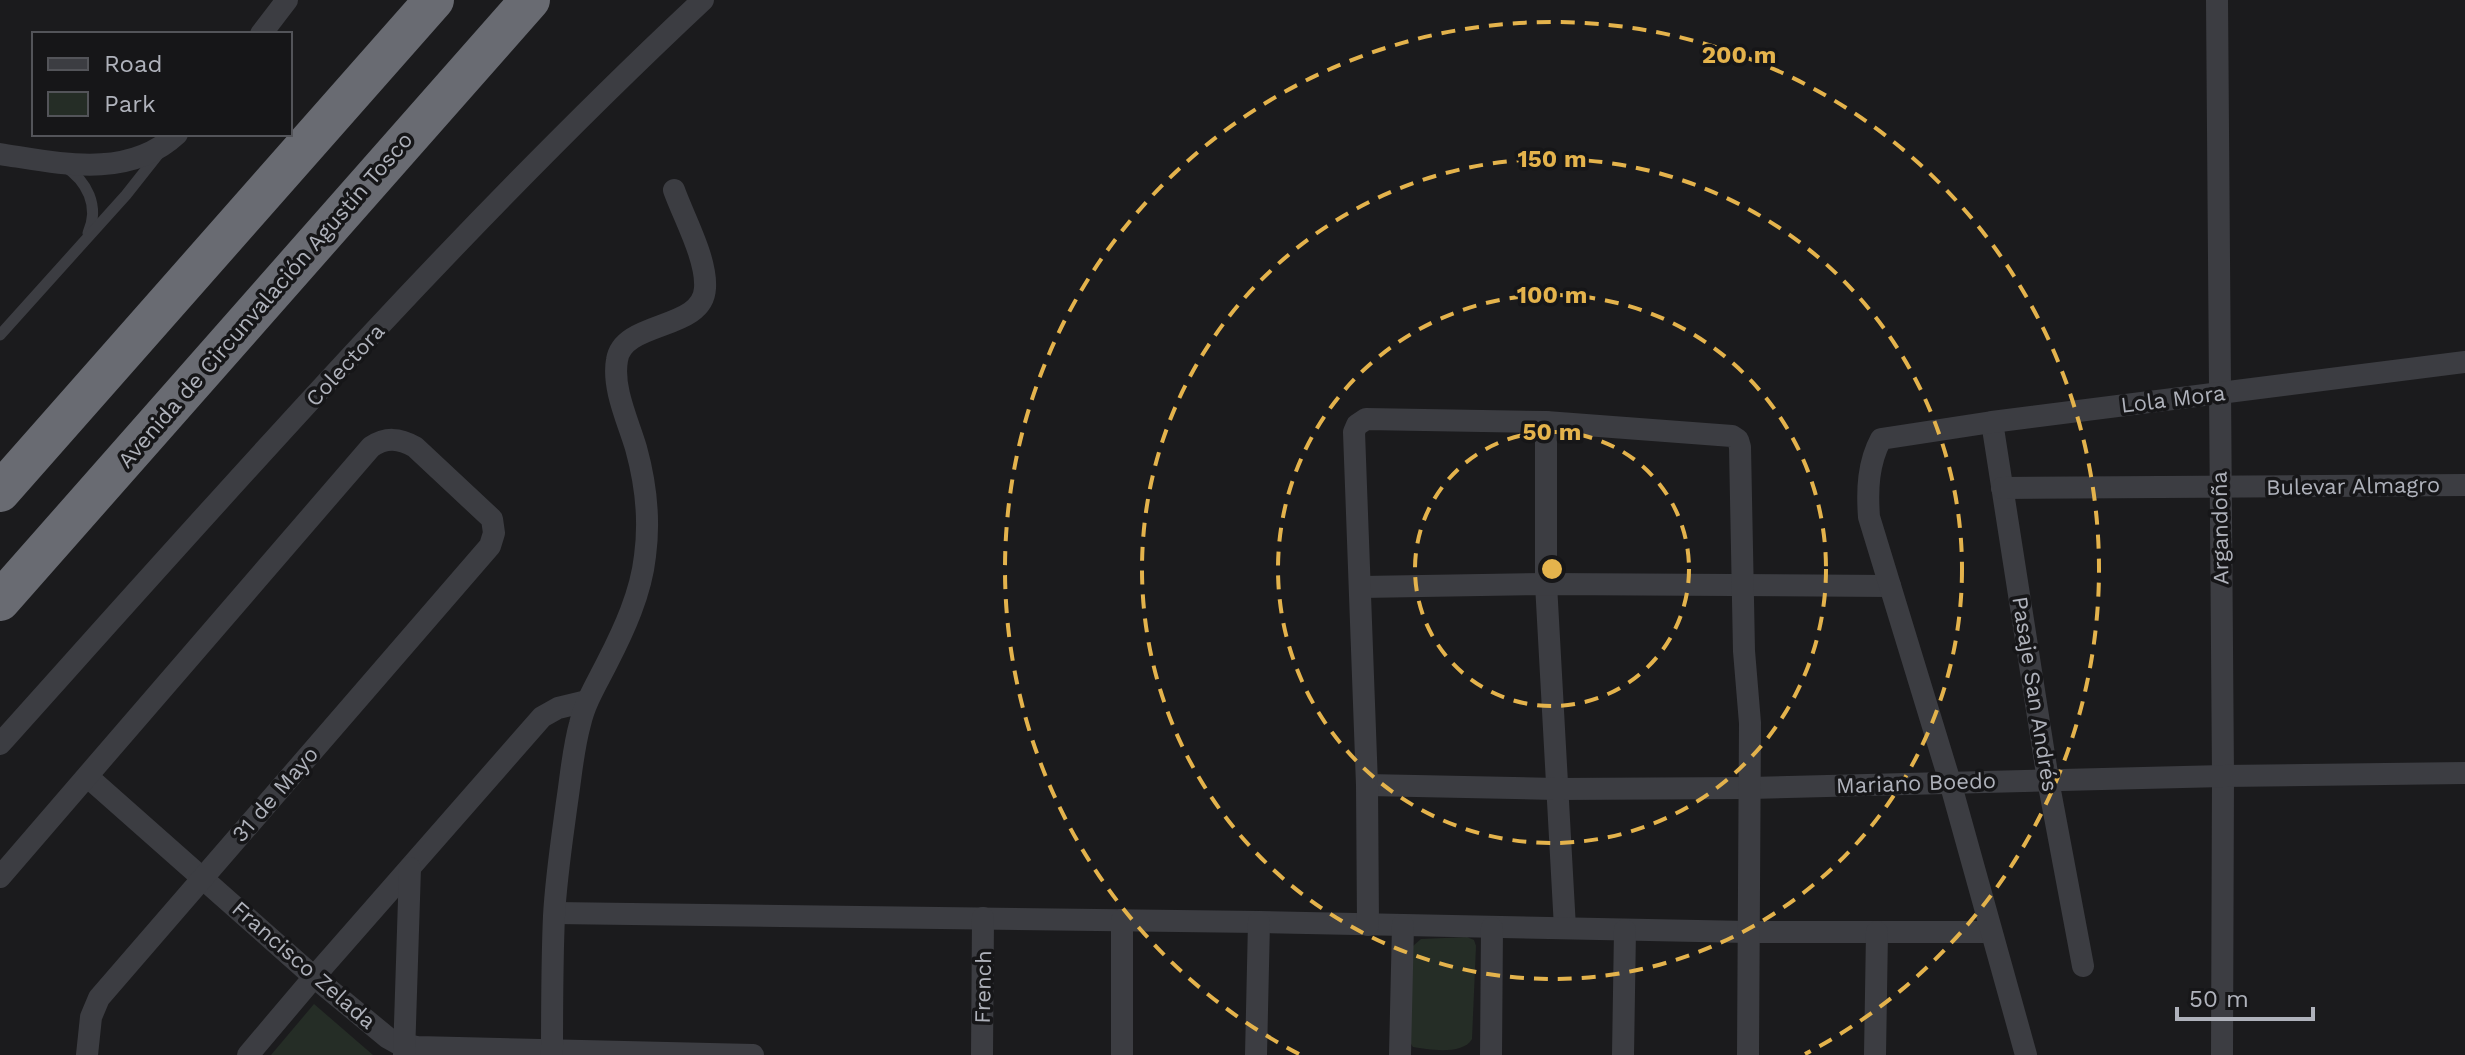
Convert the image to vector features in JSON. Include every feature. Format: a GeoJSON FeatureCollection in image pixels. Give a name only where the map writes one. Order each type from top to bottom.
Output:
{"type":"FeatureCollection","features":[{"type":"Feature","properties":{"kind":"highway"},"geometry":{"type":"LineString","coordinates":[[0,492],[434,0]]}},
{"type":"Feature","properties":{"kind":"highway","name":"Avenida de Circunvalación Agustín Tosco"},"geometry":{"type":"LineString","coordinates":[[0,601],[530,0]]}},
{"type":"Feature","properties":{"kind":"highway"},"geometry":{"type":"LineString","coordinates":[[461,79],[555,0]]}},
{"type":"Feature","properties":{"kind":"street"},"geometry":{"type":"LineString","coordinates":[[263,32],[287,0]]}},
{"type":"Feature","properties":{"kind":"street","name":"Colectora"},"geometry":{"type":"LineString","coordinates":[[0,744],[243,473],[516,183],[703,0]]}},
{"type":"Feature","properties":{"kind":"street","name":"Argandoña"},"geometry":{"type":"LineString","coordinates":[[2217,0],[2222,1055]]}},
{"type":"Feature","properties":{"kind":"street"},"geometry":{"type":"LineString","coordinates":[[0,154],[85,166],[116,163],[144,155],[172,138]]}},
{"type":"Feature","properties":{"kind":"street"},"geometry":{"type":"LineString","coordinates":[[552,1053],[555,913],[580,723],[587,701],[633,607],[645,559],[648,520],[644,483],[621,398],[616,372],[617,356],[638,335],[686,315],[702,303],[705,288],[702,263],[674,190]]}},
{"type":"Feature","properties":{"kind":"street","name":"Lola Mora"},"geometry":{"type":"LineString","coordinates":[[1890,586],[1869,517],[1867,491],[1874,452],[1881,439],[2465,362]]}},
{"type":"Feature","properties":{"kind":"street"},"geometry":{"type":"LineString","coordinates":[[1368,925],[1362,587],[1354,432],[1357,425],[1366,419],[1546,422],[1732,436],[1738,440],[1740,447],[1744,651],[1750,723],[1748,1055]]}},
{"type":"Feature","properties":{"kind":"street"},"geometry":{"type":"LineString","coordinates":[[1546,422],[1546,584],[1565,928]]}},
{"type":"Feature","properties":{"kind":"street","name":"Pasaje San Andrés"},"geometry":{"type":"LineString","coordinates":[[1992,422],[2048,780],[2083,966]]}},
{"type":"Feature","properties":{"kind":"street","name":"31 de Mayo"},"geometry":{"type":"LineString","coordinates":[[87,1055],[91,1017],[99,998],[490,546],[494,533],[492,519],[405,441],[381,441],[371,447],[88,777]]}},
{"type":"Feature","properties":{"kind":"street","name":"Bulevar Almagro"},"geometry":{"type":"LineString","coordinates":[[2002,488],[2465,485]]}},
{"type":"Feature","properties":{"kind":"street"},"geometry":{"type":"LineString","coordinates":[[1362,587],[1546,584],[1890,586],[1950,782],[2026,1055]]}},
{"type":"Feature","properties":{"kind":"street"},"geometry":{"type":"LineString","coordinates":[[248,1055],[542,717],[558,708],[587,701]]}},
{"type":"Feature","properties":{"kind":"street","name":"Mariano Boedo"},"geometry":{"type":"LineString","coordinates":[[1367,785],[1556,789],[1750,788],[2465,773]]}},
{"type":"Feature","properties":{"kind":"street"},"geometry":{"type":"LineString","coordinates":[[0,877],[88,777]]}},
{"type":"Feature","properties":{"kind":"street","name":"Francisco Zelada"},"geometry":{"type":"LineString","coordinates":[[88,777],[314,977],[404,1050]]}},
{"type":"Feature","properties":{"kind":"street"},"geometry":{"type":"LineString","coordinates":[[410,868],[404,1050],[753,1055]]}},
{"type":"Feature","properties":{"kind":"street"},"geometry":{"type":"LineString","coordinates":[[555,913],[1748,932],[1990,932]]}},
{"type":"Feature","properties":{"kind":"street","name":"French"},"geometry":{"type":"LineString","coordinates":[[982,1055],[983,918]]}},
{"type":"Feature","properties":{"kind":"street"},"geometry":{"type":"LineString","coordinates":[[1122,920],[1122,1055]]}},
{"type":"Feature","properties":{"kind":"street"},"geometry":{"type":"LineString","coordinates":[[1256,1055],[1259,922]]}},
{"type":"Feature","properties":{"kind":"street"},"geometry":{"type":"LineString","coordinates":[[1400,1055],[1403,925]]}},
{"type":"Feature","properties":{"kind":"street"},"geometry":{"type":"LineString","coordinates":[[1491,1055],[1492,928]]}},
{"type":"Feature","properties":{"kind":"street"},"geometry":{"type":"LineString","coordinates":[[1623,1055],[1625,930]]}},
{"type":"Feature","properties":{"kind":"street"},"geometry":{"type":"LineString","coordinates":[[1875,1055],[1877,932]]}},
{"type":"Feature","properties":{"kind":"lane"},"geometry":{"type":"LineString","coordinates":[[0,335],[82,245],[172,138]]}},
{"type":"Feature","properties":{"kind":"lane"},"geometry":{"type":"LineString","coordinates":[[59,163],[84,183],[90,195],[92,219],[82,245]]}},
{"type":"Feature","properties":{"kind":"green space"},"geometry":{"type":"Polygon","coordinates":[[[1467,937],[1474,940],[1476,946],[1472,1039],[1468,1044],[1454,1049],[1413,1047],[1407,1038],[1413,946],[1421,939],[1467,937]]]}},
{"type":"Feature","properties":{"kind":"green space"},"geometry":{"type":"Polygon","coordinates":[[[314,1004],[373,1055],[271,1055],[314,1004]]]}}]}
